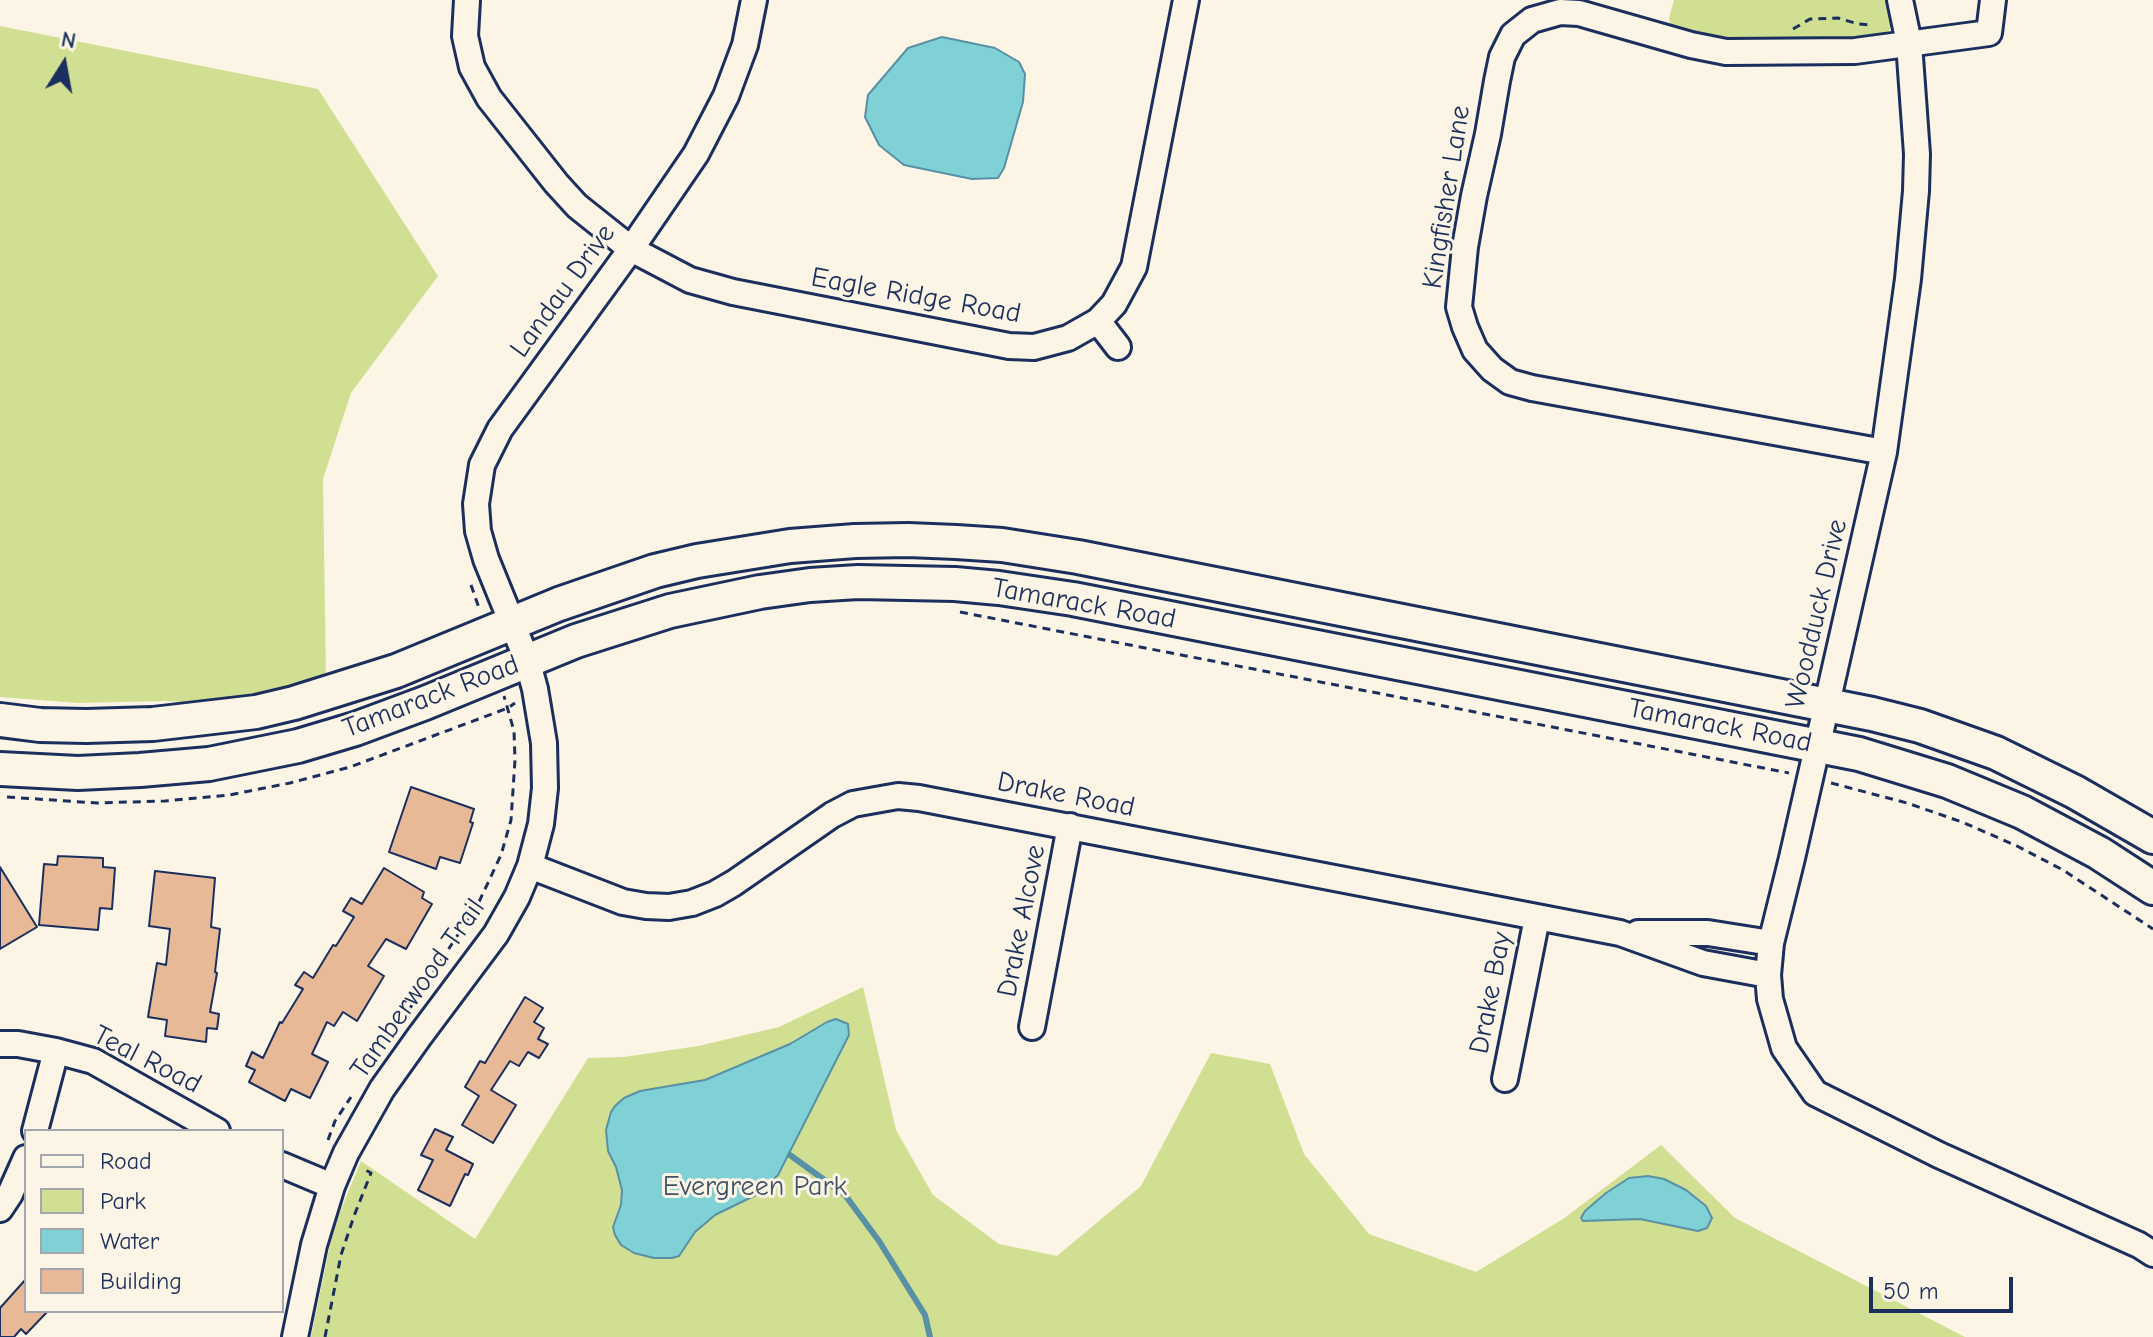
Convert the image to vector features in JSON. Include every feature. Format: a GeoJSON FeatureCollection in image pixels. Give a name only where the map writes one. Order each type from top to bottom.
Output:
{"type":"FeatureCollection","features":[{"type":"Feature","properties":{"kind":"street","name":"Eagle Ridge Road"},"geometry":{"type":"LineString","coordinates":[[467,0],[465,36],[472,67],[489,98],[577,206],[631,249],[690,280],[733,292],[1009,346],[1034,347],[1068,338],[1098,321],[1114,304],[1134,267],[1186,0]]}},
{"type":"Feature","properties":{"kind":"street","name":"Landau Drive"},"geometry":{"type":"LineString","coordinates":[[512,623],[478,531],[476,504],[482,465],[500,429],[696,154],[726,96],[745,45],[754,0]]}},
{"type":"Feature","properties":{"kind":"street","name":"Woodduck Drive"},"geometry":{"type":"LineString","coordinates":[[1900,0],[1909,43],[1917,154],[1908,279],[1884,452],[1771,943],[1768,975],[1770,999],[1784,1048],[1815,1093],[1939,1155],[2153,1254]]}},
{"type":"Feature","properties":{"kind":"street","name":"Kingfisher Lane"},"geometry":{"type":"LineString","coordinates":[[1884,452],[1532,388],[1510,382],[1492,369],[1475,350],[1459,307],[1460,281],[1474,196],[1502,57],[1513,35],[1532,20],[1560,12],[1579,13],[1726,52],[1855,51],[1989,33],[1993,0]]}},
{"type":"Feature","properties":{"kind":"street"},"geometry":{"type":"LineString","coordinates":[[1098,321],[1118,347]]}},
{"type":"Feature","properties":{"kind":"street","name":"Tamarack Road"},"geometry":{"type":"LineString","coordinates":[[0,720],[40,725],[100,726],[153,724],[256,712],[396,671],[606,586],[655,571],[790,546],[855,541],[956,542],[1051,552],[1827,703],[1920,726],[1996,753],[2111,811],[2153,837]]}},
{"type":"Feature","properties":{"kind":"street","name":"Tamarack Road"},"geometry":{"type":"LineString","coordinates":[[0,769],[78,773],[209,764],[298,746],[425,703],[531,674],[591,636],[670,611],[810,585],[858,582],[955,584],[1073,599],[1818,745],[1907,768],[1997,801],[2063,832],[2153,888]]}},
{"type":"Feature","properties":{"kind":"street","name":"Tamberwood Trail"},"geometry":{"type":"LineString","coordinates":[[295,1337],[314,1245],[346,1153],[382,1089],[496,934],[530,866],[541,824],[545,788],[544,743],[531,674],[512,623]]}},
{"type":"Feature","properties":{"kind":"street","name":"Drake Road"},"geometry":{"type":"LineString","coordinates":[[530,866],[623,902],[669,907],[692,903],[734,883],[832,815],[853,804],[898,796],[1070,826],[1620,933],[1703,963],[1768,975]]}},
{"type":"Feature","properties":{"kind":"street","name":"Drake Alcove"},"geometry":{"type":"LineString","coordinates":[[1032,1027],[1070,826]]}},
{"type":"Feature","properties":{"kind":"street","name":"Drake Bay"},"geometry":{"type":"LineString","coordinates":[[1505,1079],[1537,918]]}},
{"type":"Feature","properties":{"kind":"street","name":"Drake Road"},"geometry":{"type":"LineString","coordinates":[[1620,933],[1708,933],[1771,943]]}},
{"type":"Feature","properties":{"kind":"street","name":"Teal Road"},"geometry":{"type":"LineString","coordinates":[[0,1044],[18,1044],[93,1061],[213,1129]]}},
{"type":"Feature","properties":{"kind":"street"},"geometry":{"type":"LineString","coordinates":[[36,1129],[56,1051]]}},
{"type":"Feature","properties":{"kind":"street"},"geometry":{"type":"LineString","coordinates":[[0,1209],[24,1162]]}},
{"type":"Feature","properties":{"kind":"street"},"geometry":{"type":"LineString","coordinates":[[284,1166],[332,1186]]}},
{"type":"Feature","properties":{"kind":"path"},"geometry":{"type":"LineString","coordinates":[[1784,34],[1810,19],[1838,18],[1873,25]]}},
{"type":"Feature","properties":{"kind":"path"},"geometry":{"type":"LineString","coordinates":[[957,611],[1811,778],[1907,803],[2017,846],[2101,893],[2153,929]]}},
{"type":"Feature","properties":{"kind":"path"},"geometry":{"type":"LineString","coordinates":[[0,796],[97,803],[165,801],[229,795],[290,783],[406,748],[508,708],[531,674]]}},
{"type":"Feature","properties":{"kind":"path"},"geometry":{"type":"LineString","coordinates":[[390,1038],[478,904],[501,855],[511,820],[515,760],[514,731],[508,708]]}},
{"type":"Feature","properties":{"kind":"path"},"geometry":{"type":"LineString","coordinates":[[327,1145],[335,1121],[357,1088]]}},
{"type":"Feature","properties":{"kind":"path"},"geometry":{"type":"LineString","coordinates":[[325,1337],[341,1255],[371,1173]]}},
{"type":"Feature","properties":{"kind":"green space"},"geometry":{"type":"Polygon","coordinates":[[[1674,0],[1889,0],[1893,21],[1889,31],[1881,35],[1742,41],[1717,39],[1671,28],[1669,18],[1674,0]]]}},
{"type":"Feature","properties":{"kind":"green space"},"geometry":{"type":"Polygon","coordinates":[[[0,26],[318,89],[438,276],[351,393],[323,479],[326,681],[221,704],[165,701],[78,703],[0,697],[0,26]]]}},
{"type":"Feature","properties":{"kind":"green space","name":"Evergreen Park"},"geometry":{"type":"Polygon","coordinates":[[[863,987],[896,1130],[933,1195],[999,1244],[1057,1256],[1141,1186],[1211,1053],[1270,1064],[1304,1154],[1369,1234],[1476,1272],[1563,1219],[1661,1145],[1735,1218],[1965,1337],[311,1337],[330,1245],[361,1161],[475,1239],[588,1058],[624,1057],[698,1046],[779,1027],[863,987]]]}},
{"type":"Feature","properties":{"kind":"water"},"geometry":{"type":"Polygon","coordinates":[[[942,37],[995,48],[1019,62],[1025,74],[1023,102],[1004,168],[998,178],[972,179],[904,165],[879,145],[865,117],[868,95],[908,48],[942,37]]]}},
{"type":"Feature","properties":{"kind":"water"},"geometry":{"type":"Polygon","coordinates":[[[836,1019],[848,1024],[849,1035],[778,1175],[760,1193],[715,1215],[695,1232],[679,1256],[654,1258],[634,1253],[621,1245],[613,1227],[621,1205],[622,1190],[608,1151],[606,1130],[615,1106],[640,1091],[705,1080],[790,1044],[836,1019]]]}},
{"type":"Feature","properties":{"kind":"water"},"geometry":{"type":"Polygon","coordinates":[[[1648,1176],[1664,1179],[1686,1190],[1706,1206],[1712,1218],[1707,1228],[1698,1231],[1640,1219],[1583,1221],[1581,1218],[1606,1193],[1629,1178],[1648,1176]]]}},
{"type":"Feature","properties":{"kind":"building"},"geometry":{"type":"Polygon","coordinates":[[[411,787],[474,809],[470,822],[473,823],[460,863],[440,857],[436,869],[389,852],[411,787]]]}},
{"type":"Feature","properties":{"kind":"building"},"geometry":{"type":"Polygon","coordinates":[[[58,856],[103,858],[103,867],[115,868],[112,909],[100,908],[98,930],[39,925],[44,864],[57,865],[58,856]]]}},
{"type":"Feature","properties":{"kind":"building"},"geometry":{"type":"Polygon","coordinates":[[[0,867],[37,927],[0,949],[0,867]]]}},
{"type":"Feature","properties":{"kind":"building"},"geometry":{"type":"Polygon","coordinates":[[[384,868],[424,892],[422,898],[432,904],[406,949],[386,939],[368,966],[384,976],[357,1021],[343,1012],[334,1026],[327,1022],[312,1054],[328,1062],[310,1098],[291,1089],[285,1101],[249,1082],[255,1070],[246,1066],[252,1052],[263,1058],[280,1022],[303,989],[295,985],[304,972],[313,978],[333,945],[336,946],[354,917],[343,911],[351,898],[362,904],[384,868]]]}},
{"type":"Feature","properties":{"kind":"building"},"geometry":{"type":"Polygon","coordinates":[[[155,871],[215,878],[211,927],[220,929],[210,1012],[219,1014],[217,1029],[207,1028],[206,1042],[165,1036],[167,1020],[148,1017],[157,963],[166,965],[170,929],[149,926],[155,871]]]}},
{"type":"Feature","properties":{"kind":"building"},"geometry":{"type":"Polygon","coordinates":[[[525,997],[543,1008],[534,1022],[544,1028],[538,1039],[548,1044],[539,1058],[528,1052],[519,1066],[510,1061],[491,1090],[516,1105],[493,1143],[462,1125],[479,1096],[465,1087],[480,1061],[485,1063],[525,997]]]}},
{"type":"Feature","properties":{"kind":"building"},"geometry":{"type":"Polygon","coordinates":[[[435,1129],[453,1137],[446,1150],[473,1164],[450,1206],[418,1190],[433,1160],[421,1155],[435,1129]]]}},
{"type":"Feature","properties":{"kind":"building"},"geometry":{"type":"Polygon","coordinates":[[[24,1281],[24,1313],[46,1313],[26,1334],[21,1329],[14,1337],[0,1337],[0,1308],[24,1281]]]}},
{"type":"Feature","properties":{"kind":"waterway"},"geometry":{"type":"LineString","coordinates":[[790,1155],[845,1195],[879,1241],[925,1315],[930,1337]]}}]}
